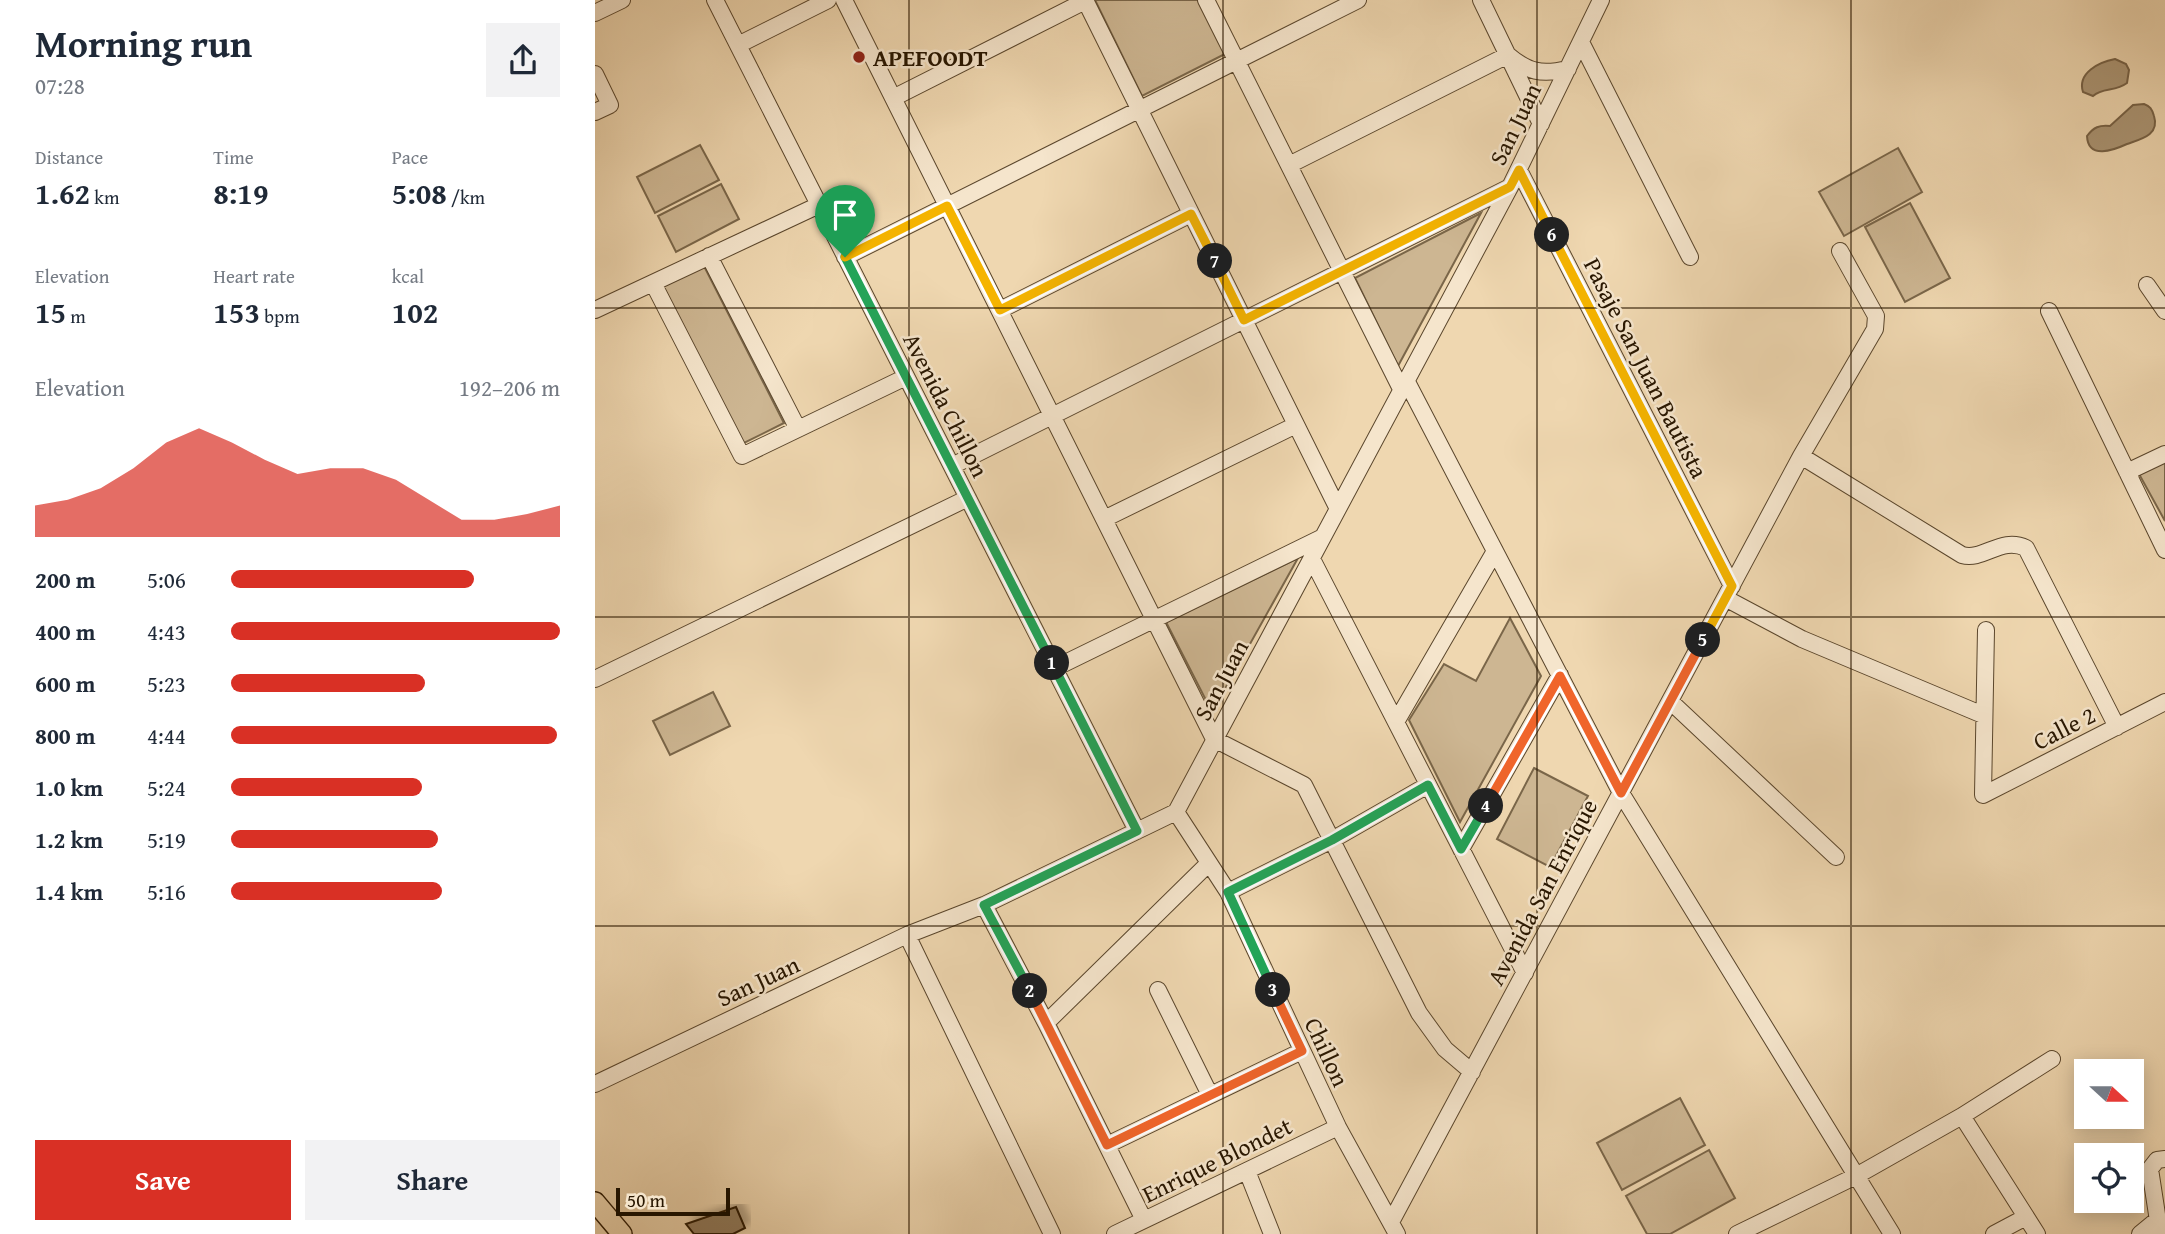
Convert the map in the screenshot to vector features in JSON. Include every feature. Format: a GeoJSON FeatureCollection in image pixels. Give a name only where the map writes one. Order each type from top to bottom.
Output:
{"type":"FeatureCollection","features":[{"type":"Feature","properties":{"kind":"main road"},"geometry":{"type":"LineString","coordinates":[[595,1202],[622,1234]]}},
{"type":"Feature","properties":{"kind":"street"},"geometry":{"type":"LineString","coordinates":[[595,13],[622,0]]}},
{"type":"Feature","properties":{"kind":"street","name":"Avenida Chillon"},"geometry":{"type":"LineString","coordinates":[[715,0],[1137,831]]}},
{"type":"Feature","properties":{"kind":"street"},"geometry":{"type":"LineString","coordinates":[[738,45],[828,0]]}},
{"type":"Feature","properties":{"kind":"street"},"geometry":{"type":"LineString","coordinates":[[844,0],[1214,740],[1304,785],[1419,1013],[1445,1049],[1472,1072]]}},
{"type":"Feature","properties":{"kind":"street"},"geometry":{"type":"LineString","coordinates":[[893,98],[1085,0],[1338,509]]}},
{"type":"Feature","properties":{"kind":"street"},"geometry":{"type":"LineString","coordinates":[[1206,0],[1342,271],[1495,551],[1621,793],[1892,1234]]}},
{"type":"Feature","properties":{"kind":"street"},"geometry":{"type":"LineString","coordinates":[[845,257],[1357,0]]}},
{"type":"Feature","properties":{"kind":"street"},"geometry":{"type":"LineString","coordinates":[[1481,0],[1541,124]]}},
{"type":"Feature","properties":{"kind":"street","name":"San Juan"},"geometry":{"type":"LineString","coordinates":[[595,1084],[907,936],[984,905],[1176,812],[1519,170],[1601,0]]}},
{"type":"Feature","properties":{"kind":"street"},"geometry":{"type":"LineString","coordinates":[[1581,42],[1690,257]]}},
{"type":"Feature","properties":{"kind":"street"},"geometry":{"type":"LineString","coordinates":[[1289,164],[1507,55]]}},
{"type":"Feature","properties":{"kind":"street"},"geometry":{"type":"LineString","coordinates":[[1507,55],[1522,66],[1535,71],[1551,73],[1568,69]]}},
{"type":"Feature","properties":{"kind":"street"},"geometry":{"type":"LineString","coordinates":[[595,74],[610,105],[595,113]]}},
{"type":"Feature","properties":{"kind":"street","name":"Pasaje San Juan Bautista"},"geometry":{"type":"LineString","coordinates":[[1519,170],[1728,592]]}},
{"type":"Feature","properties":{"kind":"street"},"geometry":{"type":"LineString","coordinates":[[952,466],[1510,187]]}},
{"type":"Feature","properties":{"kind":"street"},"geometry":{"type":"LineString","coordinates":[[595,310],[819,205]]}},
{"type":"Feature","properties":{"kind":"street"},"geometry":{"type":"LineString","coordinates":[[1000,310],[1191,214]]}},
{"type":"Feature","properties":{"kind":"street","name":"Avenida San Enrique"},"geometry":{"type":"LineString","coordinates":[[1394,1228],[1472,1072],[1728,592],[1801,456],[1875,329],[1876,316],[1840,251]]}},
{"type":"Feature","properties":{"kind":"street"},"geometry":{"type":"LineString","coordinates":[[709,256],[797,429]]}},
{"type":"Feature","properties":{"kind":"street"},"geometry":{"type":"LineString","coordinates":[[653,283],[741,456],[907,377]]}},
{"type":"Feature","properties":{"kind":"street"},"geometry":{"type":"LineString","coordinates":[[2147,285],[2165,311]]}},
{"type":"Feature","properties":{"kind":"street"},"geometry":{"type":"LineString","coordinates":[[2049,311],[2165,550]]}},
{"type":"Feature","properties":{"kind":"street"},"geometry":{"type":"LineString","coordinates":[[1104,519],[1296,425]]}},
{"type":"Feature","properties":{"kind":"street"},"geometry":{"type":"LineString","coordinates":[[2127,472],[2165,454]]}},
{"type":"Feature","properties":{"kind":"street"},"geometry":{"type":"LineString","coordinates":[[1801,456],[1962,555],[1968,557],[2007,544],[2016,543],[2025,548],[2117,727]]}},
{"type":"Feature","properties":{"kind":"street"},"geometry":{"type":"LineString","coordinates":[[595,679],[968,498]]}},
{"type":"Feature","properties":{"kind":"street"},"geometry":{"type":"LineString","coordinates":[[1055,668],[1323,537]]}},
{"type":"Feature","properties":{"kind":"street"},"geometry":{"type":"LineString","coordinates":[[1396,722],[1495,551]]}},
{"type":"Feature","properties":{"kind":"street"},"geometry":{"type":"LineString","coordinates":[[1312,559],[1525,972]]}},
{"type":"Feature","properties":{"kind":"street"},"geometry":{"type":"LineString","coordinates":[[1728,592],[1802,639],[1983,715],[1986,630]]}},
{"type":"Feature","properties":{"kind":"street"},"geometry":{"type":"LineString","coordinates":[[1461,849],[1560,676]]}},
{"type":"Feature","properties":{"kind":"street"},"geometry":{"type":"LineString","coordinates":[[1670,701],[1836,858]]}},
{"type":"Feature","properties":{"kind":"street","name":"Calle 2"},"geometry":{"type":"LineString","coordinates":[[1983,715],[1983,795],[2165,702]]}},
{"type":"Feature","properties":{"kind":"street"},"geometry":{"type":"LineString","coordinates":[[1228,892],[1332,840],[1428,785]]}},
{"type":"Feature","properties":{"kind":"street","name":"Chillon"},"geometry":{"type":"LineString","coordinates":[[1176,812],[1228,892],[1338,1127],[1394,1228]]}},
{"type":"Feature","properties":{"kind":"street"},"geometry":{"type":"LineString","coordinates":[[1046,1023],[1209,863]]}},
{"type":"Feature","properties":{"kind":"street"},"geometry":{"type":"LineString","coordinates":[[984,905],[1107,1145],[1130,1229]]}},
{"type":"Feature","properties":{"kind":"street"},"geometry":{"type":"LineString","coordinates":[[907,936],[1052,1234]]}},
{"type":"Feature","properties":{"kind":"street"},"geometry":{"type":"LineString","coordinates":[[1158,990],[1210,1095]]}},
{"type":"Feature","properties":{"kind":"street"},"geometry":{"type":"LineString","coordinates":[[1107,1145],[1302,1051]]}},
{"type":"Feature","properties":{"kind":"street"},"geometry":{"type":"LineString","coordinates":[[1737,1234],[1856,1176],[1962,1116],[2052,1059]]}},
{"type":"Feature","properties":{"kind":"street"},"geometry":{"type":"LineString","coordinates":[[1962,1116],[2037,1234]]}},
{"type":"Feature","properties":{"kind":"street","name":"Enrique Blondet"},"geometry":{"type":"LineString","coordinates":[[1130,1229],[1338,1127]]}},
{"type":"Feature","properties":{"kind":"street"},"geometry":{"type":"LineString","coordinates":[[2140,1234],[2158,1227],[2150,1169],[2157,1160],[2165,1159]]}},
{"type":"Feature","properties":{"kind":"street"},"geometry":{"type":"LineString","coordinates":[[1247,1171],[1272,1234]]}},
{"type":"Feature","properties":{"kind":"street"},"geometry":{"type":"LineString","coordinates":[[1994,1234],[2026,1217]]}},
{"type":"Feature","properties":{"kind":"shaded area"},"geometry":{"type":"Polygon","coordinates":[[[1095,0],[1198,0],[1225,54],[1142,96],[1095,0]]]}},
{"type":"Feature","properties":{"kind":"shaded area"},"geometry":{"type":"Polygon","coordinates":[[[2115,59],[2126,64],[2129,70],[2127,83],[2093,96],[2083,92],[2083,79],[2086,74],[2096,66],[2115,59]]]}},
{"type":"Feature","properties":{"kind":"shaded area"},"geometry":{"type":"Polygon","coordinates":[[[2144,104],[2152,110],[2155,122],[2148,135],[2103,151],[2097,151],[2088,143],[2087,136],[2092,130],[2100,126],[2110,126],[2133,105],[2144,104]]]}},
{"type":"Feature","properties":{"kind":"shaded area"},"geometry":{"type":"Polygon","coordinates":[[[700,145],[719,180],[655,213],[637,177],[700,145]]]}},
{"type":"Feature","properties":{"kind":"shaded area"},"geometry":{"type":"Polygon","coordinates":[[[1898,148],[1922,192],[1844,236],[1819,192],[1898,148]]]}},
{"type":"Feature","properties":{"kind":"shaded area"},"geometry":{"type":"Polygon","coordinates":[[[721,184],[739,219],[676,252],[658,216],[721,184]]]}},
{"type":"Feature","properties":{"kind":"shaded area"},"geometry":{"type":"Polygon","coordinates":[[[1910,203],[1950,278],[1905,302],[1865,227],[1910,203]]]}},
{"type":"Feature","properties":{"kind":"shaded area"},"geometry":{"type":"Polygon","coordinates":[[[1481,213],[1398,366],[1355,278],[1481,213]]]}},
{"type":"Feature","properties":{"kind":"shaded area"},"geometry":{"type":"Polygon","coordinates":[[[704,266],[784,423],[742,444],[662,287],[704,266]]]}},
{"type":"Feature","properties":{"kind":"shaded area"},"geometry":{"type":"Polygon","coordinates":[[[2165,462],[2165,521],[2139,474],[2165,462]]]}},
{"type":"Feature","properties":{"kind":"shaded area"},"geometry":{"type":"Polygon","coordinates":[[[1298,558],[1212,712],[1166,622],[1298,558]]]}},
{"type":"Feature","properties":{"kind":"shaded area"},"geometry":{"type":"Polygon","coordinates":[[[1510,618],[1541,676],[1460,822],[1409,720],[1444,664],[1476,681],[1510,618]]]}},
{"type":"Feature","properties":{"kind":"shaded area"},"geometry":{"type":"Polygon","coordinates":[[[713,692],[730,726],[670,755],[653,721],[713,692]]]}},
{"type":"Feature","properties":{"kind":"shaded area"},"geometry":{"type":"Polygon","coordinates":[[[1534,768],[1588,796],[1550,867],[1497,839],[1534,768]]]}},
{"type":"Feature","properties":{"kind":"shaded area"},"geometry":{"type":"Polygon","coordinates":[[[1680,1098],[1705,1145],[1622,1190],[1597,1143],[1680,1098]]]}},
{"type":"Feature","properties":{"kind":"shaded area"},"geometry":{"type":"Polygon","coordinates":[[[1709,1150],[1735,1198],[1670,1234],[1647,1234],[1626,1196],[1709,1150]]]}},
{"type":"Feature","properties":{"kind":"building"},"geometry":{"type":"Polygon","coordinates":[[[736,1207],[745,1228],[733,1234],[694,1234],[686,1224],[736,1207]]]}},
{"type":"Feature","properties":{"kind":"place","name":"APEFOODT"},"geometry":{"type":"Point","coordinates":[859,57]}},
{"type":"Feature","properties":{"kind":"route"},"geometry":{"type":"LineString","coordinates":[[1519,170],[1732,586],[1621,793],[1560,676],[1461,849],[1428,785],[1332,840],[1228,892],[1302,1051],[1107,1145],[984,905],[1137,831],[845,257],[947,206],[1000,310],[1191,214],[1244,320],[1510,187],[1519,170]]}}]}
